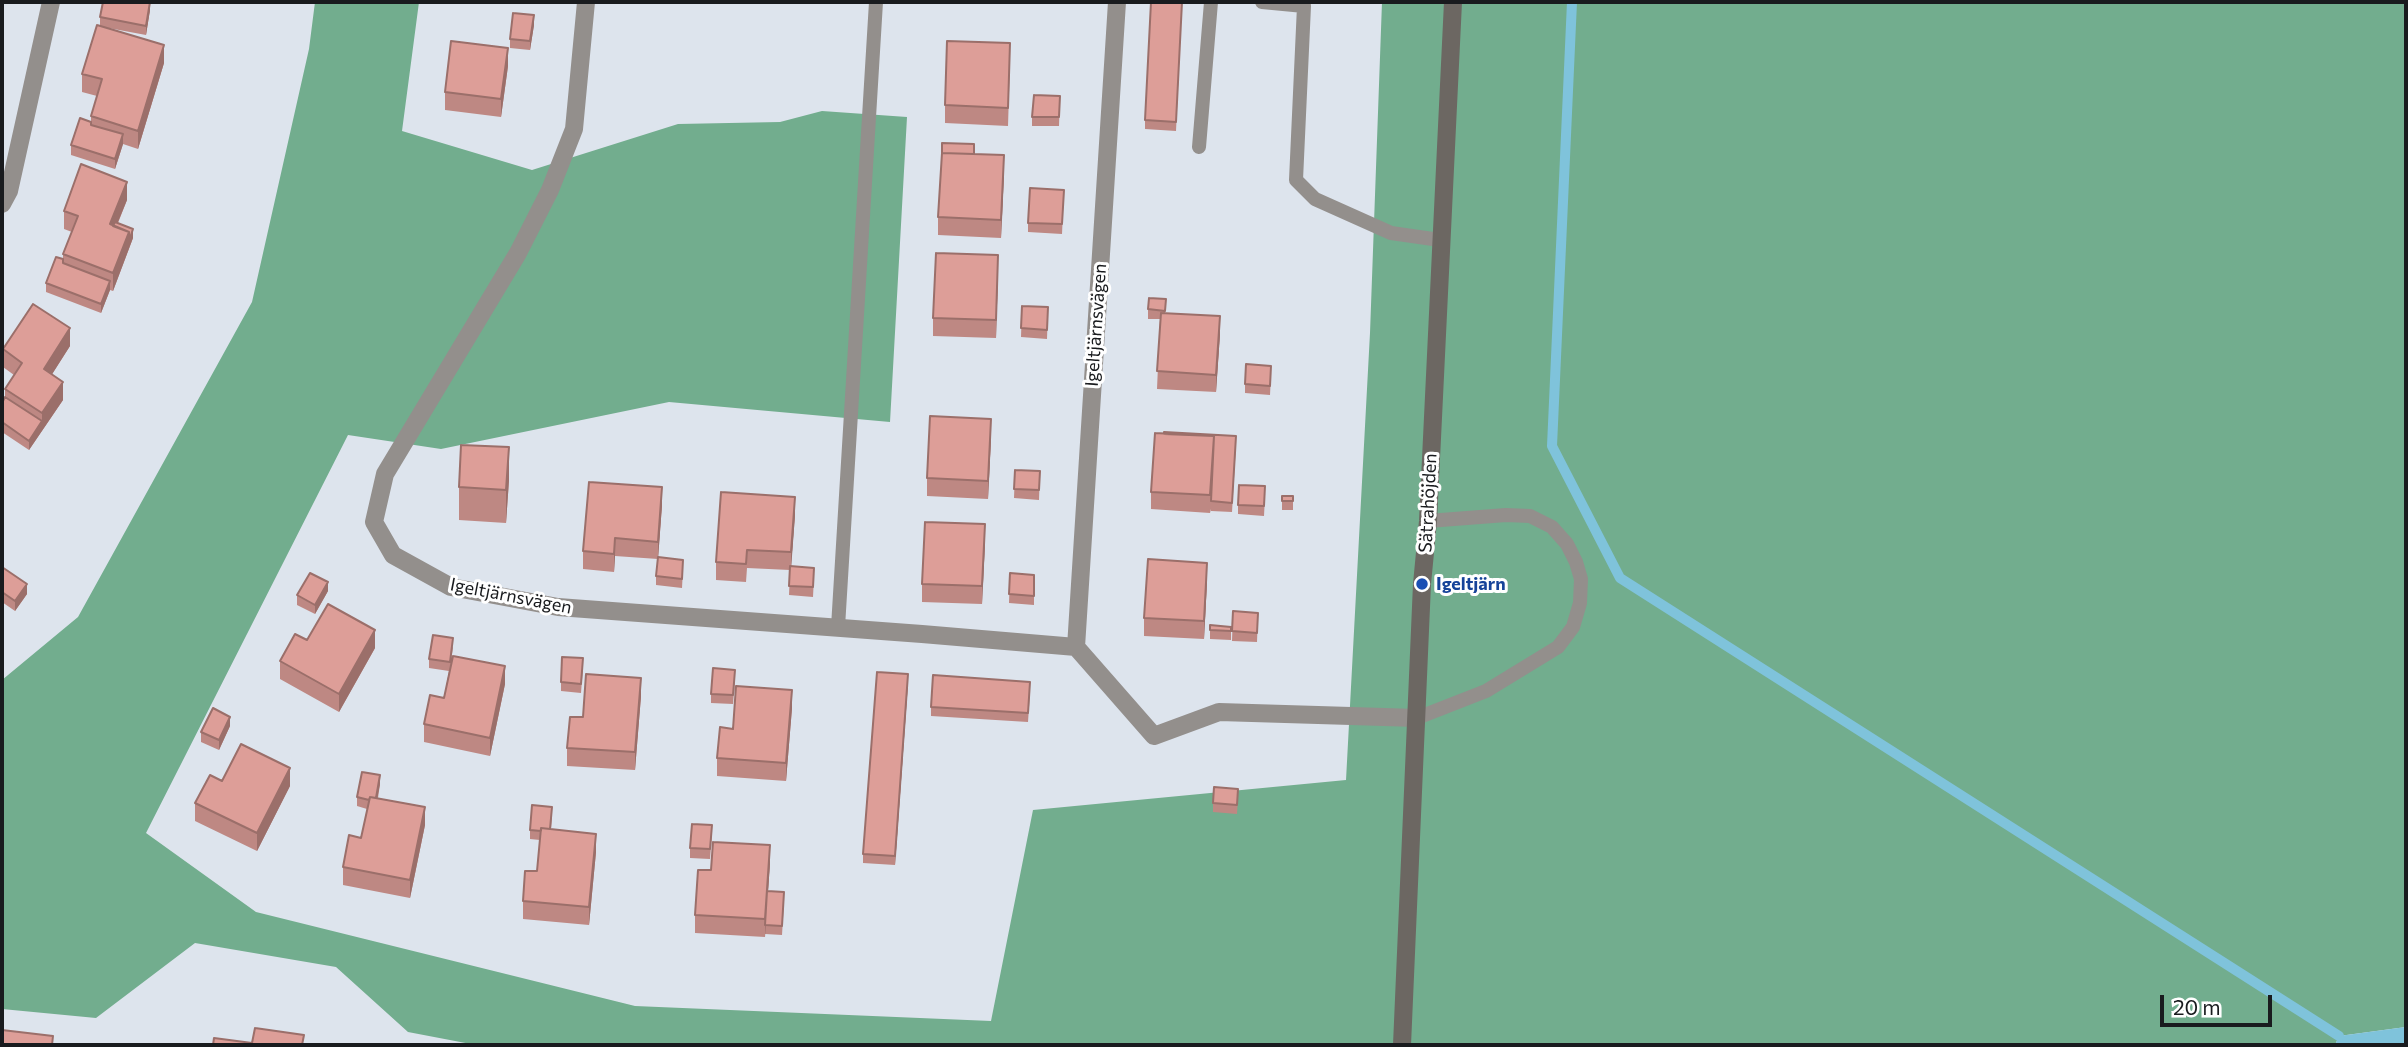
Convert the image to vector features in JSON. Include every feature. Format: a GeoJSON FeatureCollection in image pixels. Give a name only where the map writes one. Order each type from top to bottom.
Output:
{"type":"FeatureCollection","features":[{"type":"Feature","properties":{"kind":"street"},"geometry":{"type":"LineString","coordinates":[[2,204],[9,191],[51,2]]}},
{"type":"Feature","properties":{"kind":"street","name":"Igeltjärnsvägen"},"geometry":{"type":"LineString","coordinates":[[586,2],[573,129],[550,190],[518,253],[385,474],[374,522],[393,555],[451,587],[558,607],[838,627],[1076,648],[1117,2]]}},
{"type":"Feature","properties":{"kind":"street","name":"Sätrahöjden"},"geometry":{"type":"LineString","coordinates":[[1402,1045],[1422,584],[1428,521],[1453,2]]}},
{"type":"Feature","properties":{"kind":"street"},"geometry":{"type":"LineString","coordinates":[[1076,648],[1154,736],[1219,712],[1417,718]]}},
{"type":"Feature","properties":{"kind":"lane"},"geometry":{"type":"LineString","coordinates":[[838,627],[876,2]]}},
{"type":"Feature","properties":{"kind":"lane"},"geometry":{"type":"LineString","coordinates":[[1199,147],[1210,2]]}},
{"type":"Feature","properties":{"kind":"lane"},"geometry":{"type":"LineString","coordinates":[[1262,2],[1304,6],[1296,180],[1315,199],[1391,233],[1440,240]]}},
{"type":"Feature","properties":{"kind":"lane"},"geometry":{"type":"LineString","coordinates":[[1417,718],[1486,691],[1558,647],[1573,627],[1580,603],[1581,579],[1576,562],[1567,544],[1552,527],[1530,516],[1506,515],[1428,521]]}},
{"type":"Feature","properties":{"kind":"green space"},"geometry":{"type":"Polygon","coordinates":[[[315,2],[419,2],[402,131],[532,170],[678,124],[780,122],[822,111],[907,117],[890,422],[669,402],[441,449],[348,435],[146,833],[256,912],[635,1006],[991,1021],[1033,810],[1346,780],[1370,333],[1382,2],[2406,2],[2406,1027],[2339,1036],[2335,1045],[476,1045],[408,1032],[336,967],[195,943],[96,1018],[2,1009],[2,680],[78,617],[252,302],[309,49],[315,2]]]}},
{"type":"Feature","properties":{"kind":"water"},"geometry":{"type":"Polygon","coordinates":[[[2406,1027],[2406,1045],[2335,1045],[2339,1036],[2406,1027]]]}},
{"type":"Feature","properties":{"kind":"building"},"geometry":{"type":"Polygon","coordinates":[[[103,2],[150,2],[146,26],[100,17],[103,2]]]}},
{"type":"Feature","properties":{"kind":"building"},"geometry":{"type":"Polygon","coordinates":[[[1151,2],[1182,2],[1176,122],[1145,120],[1151,2]]]}},
{"type":"Feature","properties":{"kind":"building"},"geometry":{"type":"Polygon","coordinates":[[[513,13],[534,15],[530,41],[510,39],[513,13]]]}},
{"type":"Feature","properties":{"kind":"building"},"geometry":{"type":"Polygon","coordinates":[[[97,25],[164,45],[138,131],[91,116],[102,79],[82,74],[97,25]]]}},
{"type":"Feature","properties":{"kind":"building"},"geometry":{"type":"Polygon","coordinates":[[[451,41],[508,48],[501,99],[445,92],[451,41]]]}},
{"type":"Feature","properties":{"kind":"building"},"geometry":{"type":"Polygon","coordinates":[[[947,41],[1010,43],[1008,108],[945,105],[947,41]]]}},
{"type":"Feature","properties":{"kind":"building"},"geometry":{"type":"Polygon","coordinates":[[[1034,95],[1060,96],[1059,117],[1032,117],[1034,95]]]}},
{"type":"Feature","properties":{"kind":"building"},"geometry":{"type":"Polygon","coordinates":[[[80,118],[91,122],[91,125],[123,134],[115,159],[71,145],[80,118]]]}},
{"type":"Feature","properties":{"kind":"building"},"geometry":{"type":"Polygon","coordinates":[[[942,143],[974,144],[974,154],[942,153],[942,143]]]}},
{"type":"Feature","properties":{"kind":"building"},"geometry":{"type":"Polygon","coordinates":[[[942,153],[1004,155],[1001,220],[938,217],[942,153]]]}},
{"type":"Feature","properties":{"kind":"building"},"geometry":{"type":"Polygon","coordinates":[[[81,164],[127,182],[110,224],[129,232],[113,273],[63,254],[78,216],[64,211],[81,164]]]}},
{"type":"Feature","properties":{"kind":"building"},"geometry":{"type":"Polygon","coordinates":[[[1030,188],[1064,190],[1062,224],[1028,223],[1030,188]]]}},
{"type":"Feature","properties":{"kind":"building"},"geometry":{"type":"Polygon","coordinates":[[[115,222],[133,229],[129,241],[129,232],[113,226],[115,222]]]}},
{"type":"Feature","properties":{"kind":"building"},"geometry":{"type":"Polygon","coordinates":[[[936,253],[998,255],[996,320],[933,318],[936,253]]]}},
{"type":"Feature","properties":{"kind":"building"},"geometry":{"type":"Polygon","coordinates":[[[56,257],[63,259],[63,263],[110,281],[101,304],[46,283],[56,257]]]}},
{"type":"Feature","properties":{"kind":"building"},"geometry":{"type":"Polygon","coordinates":[[[1149,298],[1166,299],[1165,311],[1148,309],[1149,298]]]}},
{"type":"Feature","properties":{"kind":"building"},"geometry":{"type":"Polygon","coordinates":[[[33,304],[70,328],[44,369],[63,382],[42,413],[5,389],[22,363],[3,349],[33,304]]]}},
{"type":"Feature","properties":{"kind":"building"},"geometry":{"type":"Polygon","coordinates":[[[1022,306],[1048,307],[1047,330],[1021,328],[1022,306]]]}},
{"type":"Feature","properties":{"kind":"building"},"geometry":{"type":"Polygon","coordinates":[[[1161,313],[1220,316],[1216,375],[1157,371],[1161,313]]]}},
{"type":"Feature","properties":{"kind":"building"},"geometry":{"type":"Polygon","coordinates":[[[1246,364],[1271,366],[1270,386],[1245,384],[1246,364]]]}},
{"type":"Feature","properties":{"kind":"building"},"geometry":{"type":"Polygon","coordinates":[[[5,397],[42,421],[29,441],[2,422],[2,403],[5,397]]]}},
{"type":"Feature","properties":{"kind":"building"},"geometry":{"type":"Polygon","coordinates":[[[930,416],[991,419],[988,481],[927,478],[930,416]]]}},
{"type":"Feature","properties":{"kind":"building"},"geometry":{"type":"Polygon","coordinates":[[[1164,432],[1236,436],[1232,503],[1211,501],[1214,436],[1164,432]]]}},
{"type":"Feature","properties":{"kind":"building"},"geometry":{"type":"Polygon","coordinates":[[[1155,433],[1214,436],[1210,495],[1151,492],[1155,433]]]}},
{"type":"Feature","properties":{"kind":"building"},"geometry":{"type":"Polygon","coordinates":[[[461,445],[509,447],[506,490],[459,487],[461,445]]]}},
{"type":"Feature","properties":{"kind":"building"},"geometry":{"type":"Polygon","coordinates":[[[1015,470],[1040,471],[1039,490],[1014,489],[1015,470]]]}},
{"type":"Feature","properties":{"kind":"building"},"geometry":{"type":"Polygon","coordinates":[[[589,482],[662,487],[658,542],[615,538],[614,554],[583,551],[589,482]]]}},
{"type":"Feature","properties":{"kind":"building"},"geometry":{"type":"Polygon","coordinates":[[[1239,485],[1265,486],[1264,506],[1238,505],[1239,485]]]}},
{"type":"Feature","properties":{"kind":"building"},"geometry":{"type":"Polygon","coordinates":[[[721,492],[795,497],[791,552],[747,550],[746,564],[716,562],[721,492]]]}},
{"type":"Feature","properties":{"kind":"building"},"geometry":{"type":"Polygon","coordinates":[[[1282,496],[1293,496],[1293,501],[1282,501],[1282,496]]]}},
{"type":"Feature","properties":{"kind":"building"},"geometry":{"type":"Polygon","coordinates":[[[925,522],[985,524],[982,586],[922,584],[925,522]]]}},
{"type":"Feature","properties":{"kind":"building"},"geometry":{"type":"Polygon","coordinates":[[[658,557],[683,560],[682,579],[656,576],[658,557]]]}},
{"type":"Feature","properties":{"kind":"building"},"geometry":{"type":"Polygon","coordinates":[[[1148,559],[1207,563],[1204,621],[1144,618],[1148,559]]]}},
{"type":"Feature","properties":{"kind":"building"},"geometry":{"type":"Polygon","coordinates":[[[790,566],[814,568],[813,587],[789,586],[790,566]]]}},
{"type":"Feature","properties":{"kind":"building"},"geometry":{"type":"Polygon","coordinates":[[[2,567],[27,584],[15,601],[2,592],[2,567]]]}},
{"type":"Feature","properties":{"kind":"building"},"geometry":{"type":"Polygon","coordinates":[[[310,573],[328,582],[315,605],[297,595],[310,573]]]}},
{"type":"Feature","properties":{"kind":"building"},"geometry":{"type":"Polygon","coordinates":[[[1010,573],[1034,575],[1034,596],[1009,594],[1010,573]]]}},
{"type":"Feature","properties":{"kind":"building"},"geometry":{"type":"Polygon","coordinates":[[[328,604],[375,630],[339,694],[280,661],[295,634],[307,640],[328,604]]]}},
{"type":"Feature","properties":{"kind":"building"},"geometry":{"type":"Polygon","coordinates":[[[1233,611],[1258,613],[1257,633],[1232,631],[1233,611]]]}},
{"type":"Feature","properties":{"kind":"building"},"geometry":{"type":"Polygon","coordinates":[[[1210,625],[1231,627],[1231,631],[1210,630],[1210,625]]]}},
{"type":"Feature","properties":{"kind":"building"},"geometry":{"type":"Polygon","coordinates":[[[433,635],[453,638],[450,662],[429,659],[433,635]]]}},
{"type":"Feature","properties":{"kind":"building"},"geometry":{"type":"Polygon","coordinates":[[[453,656],[505,666],[490,738],[424,724],[430,695],[444,698],[453,656]]]}},
{"type":"Feature","properties":{"kind":"building"},"geometry":{"type":"Polygon","coordinates":[[[562,657],[583,658],[581,684],[561,682],[562,657]]]}},
{"type":"Feature","properties":{"kind":"building"},"geometry":{"type":"Polygon","coordinates":[[[713,668],[735,670],[733,695],[711,694],[713,668]]]}},
{"type":"Feature","properties":{"kind":"building"},"geometry":{"type":"Polygon","coordinates":[[[877,672],[908,674],[895,856],[863,854],[877,672]]]}},
{"type":"Feature","properties":{"kind":"building"},"geometry":{"type":"Polygon","coordinates":[[[586,674],[641,678],[635,752],[567,748],[570,717],[583,717],[586,674]]]}},
{"type":"Feature","properties":{"kind":"building"},"geometry":{"type":"Polygon","coordinates":[[[933,675],[1030,682],[1028,713],[931,707],[933,675]]]}},
{"type":"Feature","properties":{"kind":"building"},"geometry":{"type":"Polygon","coordinates":[[[736,686],[792,690],[786,763],[717,758],[720,727],[733,729],[736,686]]]}},
{"type":"Feature","properties":{"kind":"building"},"geometry":{"type":"Polygon","coordinates":[[[213,708],[230,717],[219,740],[201,732],[213,708]]]}},
{"type":"Feature","properties":{"kind":"building"},"geometry":{"type":"Polygon","coordinates":[[[241,744],[290,768],[257,833],[195,803],[210,775],[222,781],[241,744]]]}},
{"type":"Feature","properties":{"kind":"building"},"geometry":{"type":"Polygon","coordinates":[[[362,772],[380,775],[376,798],[370,797],[369,800],[357,797],[362,772]]]}},
{"type":"Feature","properties":{"kind":"building"},"geometry":{"type":"Polygon","coordinates":[[[1214,787],[1238,789],[1237,805],[1213,803],[1214,787]]]}},
{"type":"Feature","properties":{"kind":"building"},"geometry":{"type":"Polygon","coordinates":[[[370,797],[425,807],[410,880],[343,867],[349,835],[361,838],[370,797]]]}},
{"type":"Feature","properties":{"kind":"building"},"geometry":{"type":"Polygon","coordinates":[[[532,805],[552,807],[550,829],[530,830],[532,805]]]}},
{"type":"Feature","properties":{"kind":"building"},"geometry":{"type":"Polygon","coordinates":[[[692,824],[712,825],[710,849],[690,848],[692,824]]]}},
{"type":"Feature","properties":{"kind":"building"},"geometry":{"type":"Polygon","coordinates":[[[541,828],[596,834],[589,907],[523,901],[525,871],[537,871],[541,828]]]}},
{"type":"Feature","properties":{"kind":"building"},"geometry":{"type":"Polygon","coordinates":[[[713,842],[770,845],[765,919],[695,915],[698,870],[711,870],[713,842]]]}},
{"type":"Feature","properties":{"kind":"building"},"geometry":{"type":"Polygon","coordinates":[[[767,891],[784,892],[782,926],[765,925],[767,891]]]}},
{"type":"Feature","properties":{"kind":"building"},"geometry":{"type":"Polygon","coordinates":[[[255,1028],[304,1035],[302,1045],[213,1045],[214,1038],[252,1043],[255,1028]]]}},
{"type":"Feature","properties":{"kind":"building"},"geometry":{"type":"Polygon","coordinates":[[[2,1030],[53,1036],[52,1045],[2,1045],[2,1030]]]}},
{"type":"Feature","properties":{"kind":"waterway"},"geometry":{"type":"LineString","coordinates":[[1572,2],[1552,446],[1620,578],[2339,1036]]}},
{"type":"Feature","properties":{"kind":"place","name":"Igeltjärn"},"geometry":{"type":"Point","coordinates":[1422,584]}}]}
